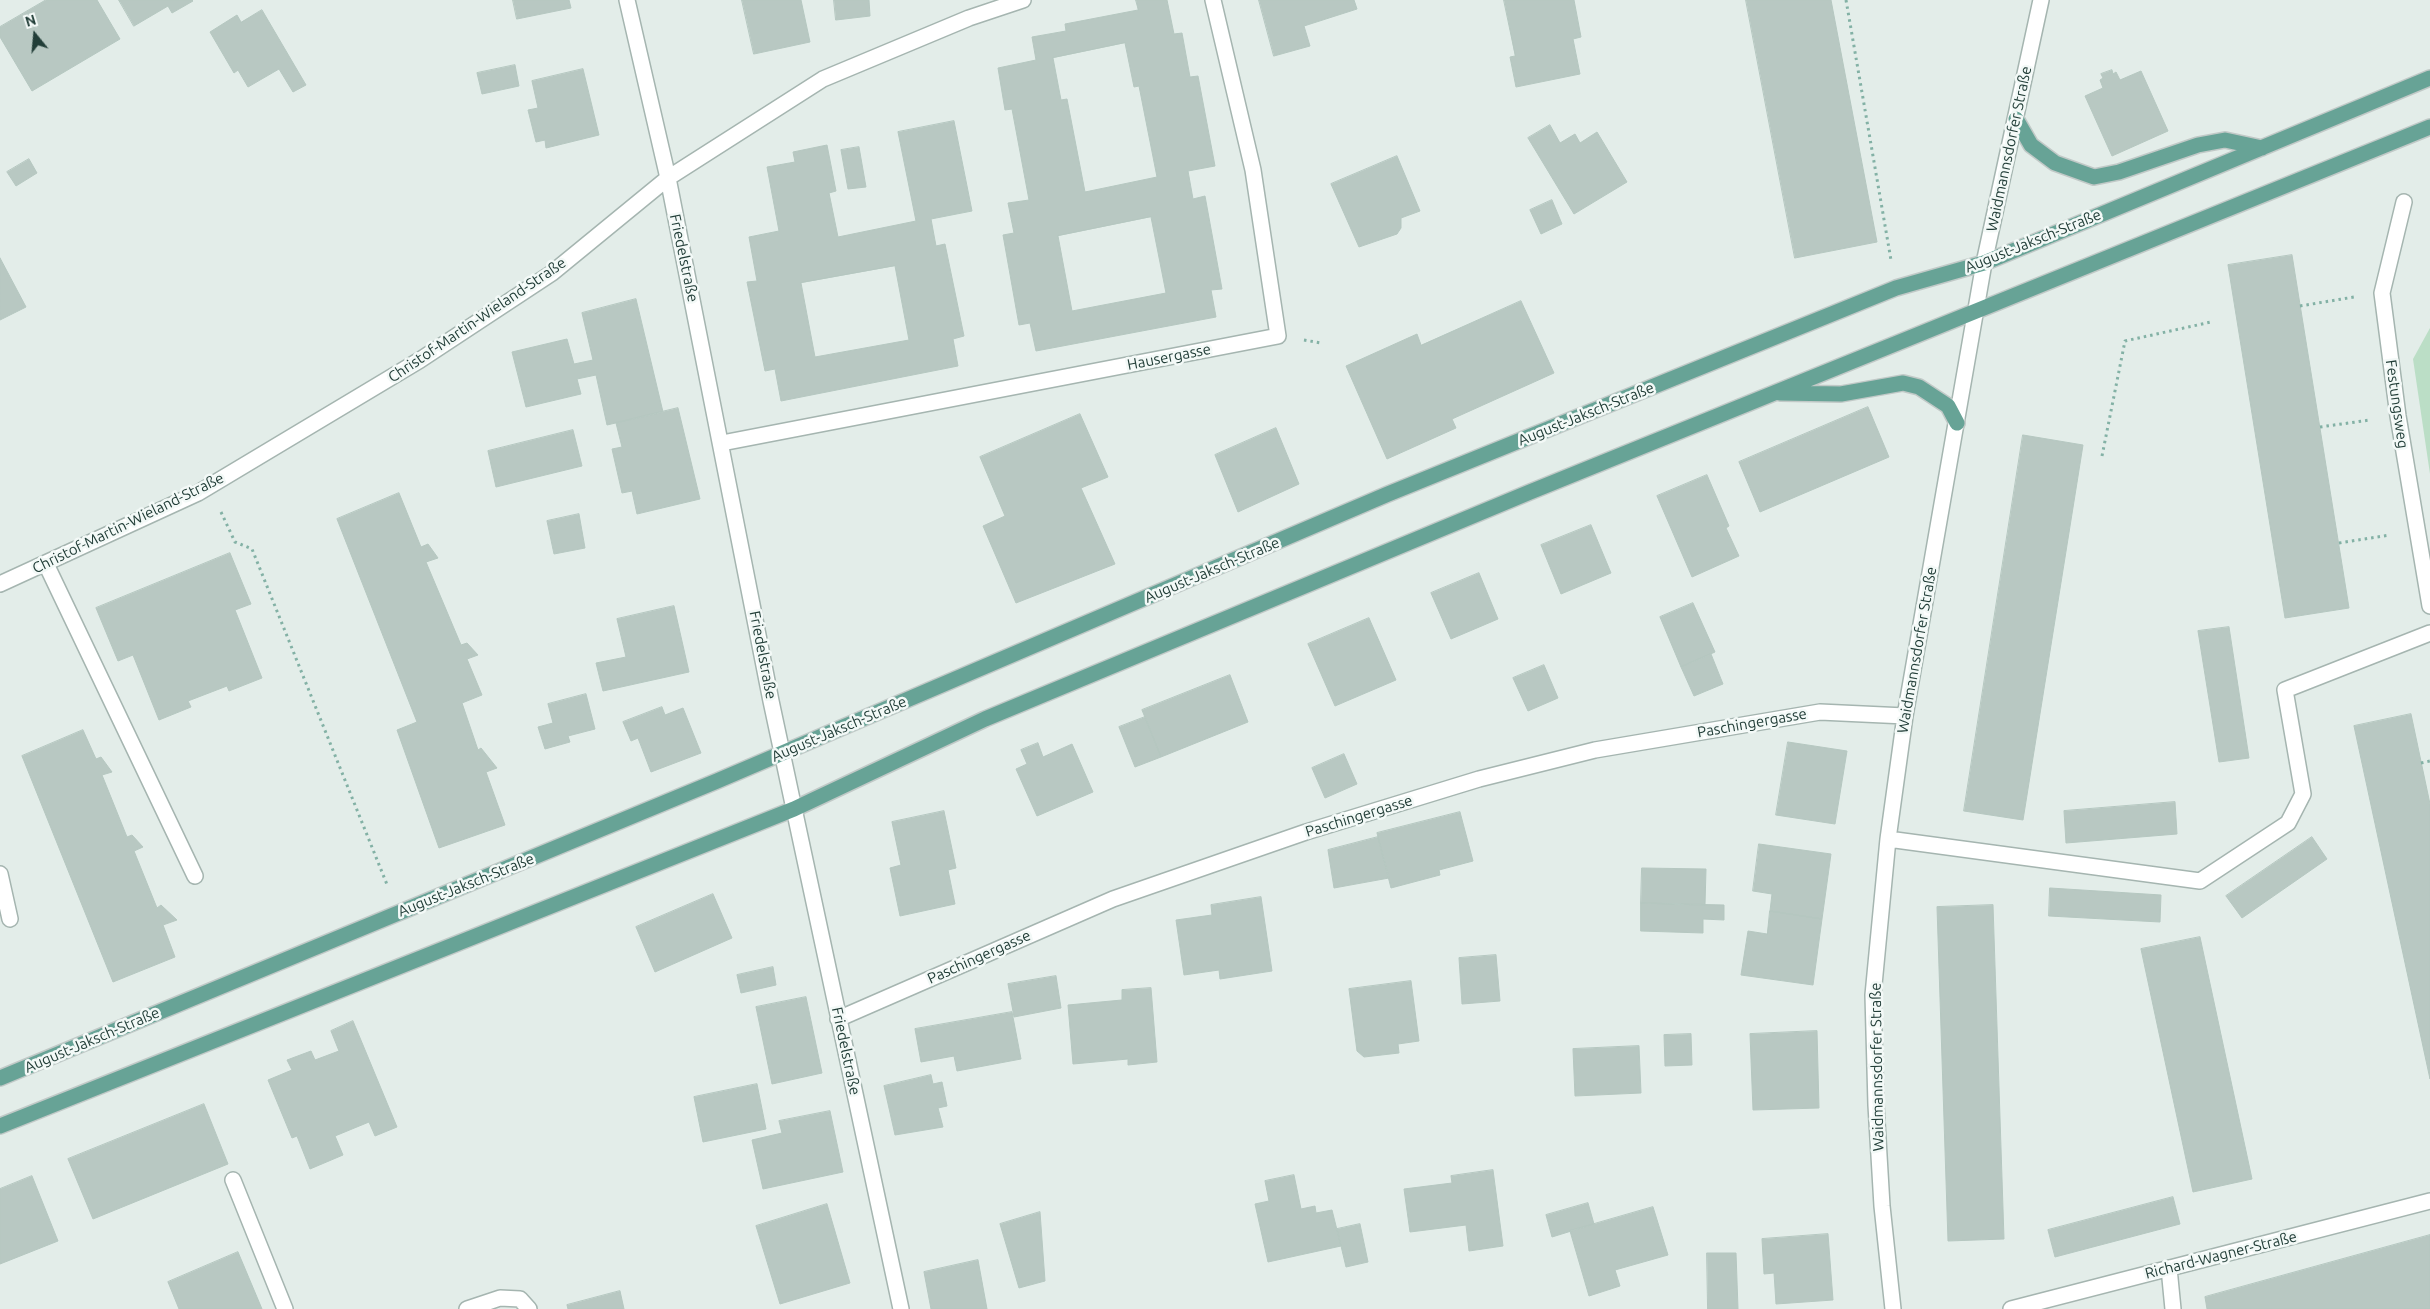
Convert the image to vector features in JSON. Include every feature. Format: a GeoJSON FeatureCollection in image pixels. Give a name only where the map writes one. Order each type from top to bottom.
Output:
{"type":"FeatureCollection","features":[{"type":"Feature","properties":{"kind":"main road","name":"August-Jaksch-Straße"},"geometry":{"type":"LineString","coordinates":[[0,1078],[783,753],[1388,494],[1896,288],[1984,263],[2430,78]]}},
{"type":"Feature","properties":{"kind":"main road"},"geometry":{"type":"LineString","coordinates":[[2016,119],[2031,145],[2055,163],[2094,176],[2119,172],[2207,143],[2225,140],[2262,148]]}},
{"type":"Feature","properties":{"kind":"main road"},"geometry":{"type":"LineString","coordinates":[[0,1126],[794,809],[985,719],[1520,495],[2430,127]]}},
{"type":"Feature","properties":{"kind":"main road"},"geometry":{"type":"LineString","coordinates":[[1773,393],[1841,394],[1902,383],[1919,387],[1948,406],[1957,423]]}},
{"type":"Feature","properties":{"kind":"street","name":"Friedelstraße"},"geometry":{"type":"LineString","coordinates":[[627,0],[668,178],[794,809],[902,1309]]}},
{"type":"Feature","properties":{"kind":"street","name":"Christof-Martin-Wieland-Straße"},"geometry":{"type":"LineString","coordinates":[[0,584],[210,486],[420,360],[552,273],[668,178],[823,79],[970,18],[1023,0]]}},
{"type":"Feature","properties":{"kind":"street","name":"Hausergasse"},"geometry":{"type":"LineString","coordinates":[[722,443],[1278,336],[1253,170],[1213,0]]}},
{"type":"Feature","properties":{"kind":"street","name":"Waidmannsdorfer Straße"},"geometry":{"type":"LineString","coordinates":[[1893,1309],[1882,1206],[1876,1105],[1873,995],[1888,839],[1905,716],[1984,263],[2042,0]]}},
{"type":"Feature","properties":{"kind":"street","name":"Festungsweg"},"geometry":{"type":"LineString","coordinates":[[2404,202],[2382,293],[2398,416],[2430,606]]}},
{"type":"Feature","properties":{"kind":"street"},"geometry":{"type":"LineString","coordinates":[[46,564],[195,876]]}},
{"type":"Feature","properties":{"kind":"street"},"geometry":{"type":"LineString","coordinates":[[1888,839],[2200,881],[2288,824],[2303,794],[2285,690],[2430,633]]}},
{"type":"Feature","properties":{"kind":"street","name":"Paschingergasse"},"geometry":{"type":"LineString","coordinates":[[838,1019],[1113,899],[1306,832],[1480,779],[1595,750],[1820,712],[1905,716]]}},
{"type":"Feature","properties":{"kind":"street"},"geometry":{"type":"LineString","coordinates":[[0,874],[10,919]]}},
{"type":"Feature","properties":{"kind":"street"},"geometry":{"type":"LineString","coordinates":[[233,1180],[286,1309]]}},
{"type":"Feature","properties":{"kind":"street","name":"Richard-Wagner-Straße"},"geometry":{"type":"LineString","coordinates":[[2012,1309],[2430,1201]]}},
{"type":"Feature","properties":{"kind":"street"},"geometry":{"type":"LineString","coordinates":[[2169,1268],[2173,1309]]}},
{"type":"Feature","properties":{"kind":"street"},"geometry":{"type":"LineString","coordinates":[[467,1309],[500,1298],[520,1300],[529,1309]]}},
{"type":"Feature","properties":{"kind":"path"},"geometry":{"type":"LineString","coordinates":[[1846,0],[1896,288]]}},
{"type":"Feature","properties":{"kind":"path"},"geometry":{"type":"LineString","coordinates":[[2300,306],[2382,293]]}},
{"type":"Feature","properties":{"kind":"path"},"geometry":{"type":"LineString","coordinates":[[2102,456],[2125,341],[2210,322]]}},
{"type":"Feature","properties":{"kind":"path"},"geometry":{"type":"LineString","coordinates":[[2320,427],[2398,416]]}},
{"type":"Feature","properties":{"kind":"path"},"geometry":{"type":"LineString","coordinates":[[210,486],[235,542],[252,549],[398,913]]}},
{"type":"Feature","properties":{"kind":"path"},"geometry":{"type":"LineString","coordinates":[[2338,543],[2416,531]]}},
{"type":"Feature","properties":{"kind":"path"},"geometry":{"type":"LineString","coordinates":[[2421,763],[2430,761]]}},
{"type":"Feature","properties":{"kind":"green space"},"geometry":{"type":"Polygon","coordinates":[[[2430,328],[2430,474],[2413,359],[2430,328]]]}},
{"type":"Feature","properties":{"kind":"building"},"geometry":{"type":"Polygon","coordinates":[[[46,0],[97,0],[120,39],[32,91],[0,37],[0,27],[46,0]]]}},
{"type":"Feature","properties":{"kind":"building"},"geometry":{"type":"Polygon","coordinates":[[[119,0],[193,1],[172,13],[168,6],[134,26],[119,0]]]}},
{"type":"Feature","properties":{"kind":"building"},"geometry":{"type":"Polygon","coordinates":[[[513,0],[569,0],[571,8],[517,19],[513,0]]]}},
{"type":"Feature","properties":{"kind":"building"},"geometry":{"type":"Polygon","coordinates":[[[742,0],[801,0],[810,42],[754,54],[742,0]]]}},
{"type":"Feature","properties":{"kind":"building"},"geometry":{"type":"Polygon","coordinates":[[[834,0],[869,0],[870,16],[836,20],[834,0]]]}},
{"type":"Feature","properties":{"kind":"building"},"geometry":{"type":"Polygon","coordinates":[[[1136,0],[1167,0],[1174,34],[1182,33],[1190,77],[1198,76],[1215,166],[1188,171],[1193,199],[1205,196],[1222,289],[1211,290],[1216,317],[1036,351],[1030,323],[1019,325],[1003,235],[1014,233],[1008,203],[1029,200],[1012,109],[1005,110],[998,68],[1036,60],[1032,37],[1066,31],[1065,24],[1138,10],[1136,0]],[[1125,43],[1053,58],[1061,100],[1067,99],[1085,192],[1157,177],[1139,86],[1134,87],[1125,43]],[[1151,217],[1058,236],[1072,311],[1166,293],[1151,217]]]}},
{"type":"Feature","properties":{"kind":"building"},"geometry":{"type":"Polygon","coordinates":[[[1259,0],[1354,0],[1357,9],[1304,26],[1310,46],[1274,56],[1259,0]]]}},
{"type":"Feature","properties":{"kind":"building"},"geometry":{"type":"Polygon","coordinates":[[[1504,0],[1574,0],[1581,37],[1573,39],[1580,74],[1516,87],[1510,57],[1515,56],[1504,0]]]}},
{"type":"Feature","properties":{"kind":"building"},"geometry":{"type":"Polygon","coordinates":[[[1746,0],[1831,0],[1877,242],[1795,258],[1746,0]]]}},
{"type":"Feature","properties":{"kind":"building"},"geometry":{"type":"Polygon","coordinates":[[[262,10],[306,85],[293,92],[279,69],[248,87],[238,70],[234,73],[210,32],[237,15],[241,22],[262,10]]]}},
{"type":"Feature","properties":{"kind":"building"},"geometry":{"type":"Polygon","coordinates":[[[515,65],[519,86],[482,94],[477,73],[515,65]]]}},
{"type":"Feature","properties":{"kind":"building"},"geometry":{"type":"Polygon","coordinates":[[[583,69],[599,135],[546,148],[545,140],[536,142],[528,110],[538,108],[532,81],[583,69]]]}},
{"type":"Feature","properties":{"kind":"building"},"geometry":{"type":"Polygon","coordinates":[[[2112,70],[2113,74],[2116,72],[2120,80],[2141,71],[2168,131],[2112,156],[2085,96],[2103,88],[2100,80],[2103,78],[2101,74],[2112,70]]]}},
{"type":"Feature","properties":{"kind":"building"},"geometry":{"type":"Polygon","coordinates":[[[954,121],[972,211],[931,219],[936,246],[945,244],[964,336],[953,339],[958,366],[781,401],[775,369],[765,371],[747,282],[757,281],[749,237],[779,231],[767,167],[795,162],[793,152],[827,145],[836,191],[829,193],[838,237],[916,221],[898,132],[954,121]],[[895,266],[801,283],[815,357],[909,340],[895,266]]]}},
{"type":"Feature","properties":{"kind":"building"},"geometry":{"type":"Polygon","coordinates":[[[1550,125],[1560,143],[1575,134],[1580,143],[1597,132],[1627,182],[1574,214],[1528,138],[1550,125]]]}},
{"type":"Feature","properties":{"kind":"building"},"geometry":{"type":"Polygon","coordinates":[[[859,147],[866,187],[848,189],[841,150],[859,147]]]}},
{"type":"Feature","properties":{"kind":"building"},"geometry":{"type":"Polygon","coordinates":[[[1397,156],[1420,211],[1401,218],[1401,228],[1397,234],[1359,247],[1331,184],[1397,156]]]}},
{"type":"Feature","properties":{"kind":"building"},"geometry":{"type":"Polygon","coordinates":[[[29,159],[37,173],[16,186],[7,172],[29,159]]]}},
{"type":"Feature","properties":{"kind":"building"},"geometry":{"type":"Polygon","coordinates":[[[1552,200],[1562,224],[1541,234],[1530,210],[1552,200]]]}},
{"type":"Feature","properties":{"kind":"building"},"geometry":{"type":"Polygon","coordinates":[[[2292,255],[2349,608],[2285,618],[2228,265],[2292,255]]]}},
{"type":"Feature","properties":{"kind":"building"},"geometry":{"type":"Polygon","coordinates":[[[0,258],[26,307],[0,320],[0,258]]]}},
{"type":"Feature","properties":{"kind":"building"},"geometry":{"type":"Polygon","coordinates":[[[636,299],[663,412],[607,425],[596,375],[577,379],[581,394],[526,407],[512,352],[567,339],[574,364],[593,360],[582,313],[636,299]]]}},
{"type":"Feature","properties":{"kind":"building"},"geometry":{"type":"Polygon","coordinates":[[[1521,301],[1554,373],[1452,419],[1456,428],[1387,459],[1346,366],[1417,334],[1421,345],[1521,301]]]}},
{"type":"Feature","properties":{"kind":"building"},"geometry":{"type":"Polygon","coordinates":[[[1868,407],[1889,457],[1760,512],[1739,462],[1868,407]]]}},
{"type":"Feature","properties":{"kind":"building"},"geometry":{"type":"Polygon","coordinates":[[[678,408],[700,499],[637,514],[632,491],[622,493],[612,449],[622,447],[616,423],[678,408]]]}},
{"type":"Feature","properties":{"kind":"building"},"geometry":{"type":"Polygon","coordinates":[[[1080,414],[1108,477],[1081,488],[1115,564],[1016,603],[983,526],[1005,516],[980,457],[1080,414]]]}},
{"type":"Feature","properties":{"kind":"building"},"geometry":{"type":"Polygon","coordinates":[[[1276,428],[1299,484],[1238,512],[1215,455],[1276,428]]]}},
{"type":"Feature","properties":{"kind":"building"},"geometry":{"type":"Polygon","coordinates":[[[573,430],[582,466],[496,487],[488,451],[573,430]]]}},
{"type":"Feature","properties":{"kind":"building"},"geometry":{"type":"Polygon","coordinates":[[[2023,435],[2083,445],[2023,820],[1964,811],[2023,435]]]}},
{"type":"Feature","properties":{"kind":"building"},"geometry":{"type":"Polygon","coordinates":[[[1707,475],[1729,526],[1726,528],[1739,556],[1692,577],[1657,496],[1707,475]]]}},
{"type":"Feature","properties":{"kind":"building"},"geometry":{"type":"Polygon","coordinates":[[[399,493],[421,547],[428,544],[438,558],[426,562],[461,645],[467,643],[478,655],[467,659],[482,695],[462,703],[478,750],[481,748],[497,768],[486,772],[505,825],[439,848],[397,730],[417,722],[337,519],[399,493]]]}},
{"type":"Feature","properties":{"kind":"building"},"geometry":{"type":"Polygon","coordinates":[[[579,514],[585,548],[554,554],[547,521],[579,514]]]}},
{"type":"Feature","properties":{"kind":"building"},"geometry":{"type":"Polygon","coordinates":[[[1591,525],[1611,573],[1561,594],[1541,545],[1591,525]]]}},
{"type":"Feature","properties":{"kind":"building"},"geometry":{"type":"Polygon","coordinates":[[[230,553],[251,604],[235,610],[262,678],[229,691],[227,686],[188,701],[191,707],[159,720],[133,655],[118,661],[96,608],[230,553]]]}},
{"type":"Feature","properties":{"kind":"building"},"geometry":{"type":"Polygon","coordinates":[[[1479,573],[1498,619],[1451,639],[1431,593],[1479,573]]]}},
{"type":"Feature","properties":{"kind":"building"},"geometry":{"type":"Polygon","coordinates":[[[1693,603],[1715,652],[1681,667],[1660,617],[1693,603]]]}},
{"type":"Feature","properties":{"kind":"building"},"geometry":{"type":"Polygon","coordinates":[[[674,606],[689,672],[603,691],[596,663],[626,657],[617,619],[674,606]]]}},
{"type":"Feature","properties":{"kind":"building"},"geometry":{"type":"Polygon","coordinates":[[[1369,618],[1396,680],[1335,706],[1308,644],[1369,618]]]}},
{"type":"Feature","properties":{"kind":"building"},"geometry":{"type":"Polygon","coordinates":[[[2229,627],[2249,758],[2219,762],[2198,631],[2229,627]]]}},
{"type":"Feature","properties":{"kind":"building"},"geometry":{"type":"Polygon","coordinates":[[[1711,654],[1723,684],[1694,696],[1681,667],[1711,654]]]}},
{"type":"Feature","properties":{"kind":"building"},"geometry":{"type":"Polygon","coordinates":[[[1544,665],[1558,698],[1528,711],[1513,678],[1544,665]]]}},
{"type":"Feature","properties":{"kind":"building"},"geometry":{"type":"Polygon","coordinates":[[[1230,675],[1248,722],[1161,757],[1142,710],[1230,675]]]}},
{"type":"Feature","properties":{"kind":"building"},"geometry":{"type":"Polygon","coordinates":[[[586,694],[595,729],[568,736],[570,742],[545,749],[538,727],[553,723],[548,704],[586,694]]]}},
{"type":"Feature","properties":{"kind":"building"},"geometry":{"type":"Polygon","coordinates":[[[662,707],[665,715],[683,708],[701,753],[651,772],[638,738],[631,741],[623,722],[662,707]]]}},
{"type":"Feature","properties":{"kind":"building"},"geometry":{"type":"Polygon","coordinates":[[[2411,714],[2430,804],[2430,1079],[2354,726],[2411,714]]]}},
{"type":"Feature","properties":{"kind":"building"},"geometry":{"type":"Polygon","coordinates":[[[1145,717],[1161,757],[1135,767],[1119,727],[1145,717]]]}},
{"type":"Feature","properties":{"kind":"building"},"geometry":{"type":"Polygon","coordinates":[[[83,730],[96,759],[101,757],[112,772],[102,775],[127,837],[132,835],[143,847],[134,851],[157,908],[161,905],[177,920],[163,925],[175,957],[113,982],[22,756],[83,730]]]}},
{"type":"Feature","properties":{"kind":"building"},"geometry":{"type":"Polygon","coordinates":[[[1788,742],[1847,751],[1835,824],[1776,815],[1788,742]]]}},
{"type":"Feature","properties":{"kind":"building"},"geometry":{"type":"Polygon","coordinates":[[[1038,743],[1043,757],[1072,744],[1093,792],[1037,816],[1016,769],[1027,764],[1021,750],[1038,743]]]}},
{"type":"Feature","properties":{"kind":"building"},"geometry":{"type":"Polygon","coordinates":[[[1344,754],[1357,784],[1325,798],[1312,768],[1344,754]]]}},
{"type":"Feature","properties":{"kind":"building"},"geometry":{"type":"Polygon","coordinates":[[[2175,802],[2177,834],[2066,843],[2064,811],[2175,802]]]}},
{"type":"Feature","properties":{"kind":"building"},"geometry":{"type":"Polygon","coordinates":[[[944,811],[956,868],[948,870],[955,904],[900,916],[890,868],[901,865],[892,822],[944,811]]]}},
{"type":"Feature","properties":{"kind":"building"},"geometry":{"type":"Polygon","coordinates":[[[1460,812],[1473,861],[1439,870],[1440,875],[1391,888],[1377,833],[1460,812]]]}},
{"type":"Feature","properties":{"kind":"building"},"geometry":{"type":"Polygon","coordinates":[[[1378,837],[1389,878],[1334,888],[1328,850],[1378,837]]]}},
{"type":"Feature","properties":{"kind":"building"},"geometry":{"type":"Polygon","coordinates":[[[2312,837],[2327,859],[2242,918],[2226,896],[2312,837]]]}},
{"type":"Feature","properties":{"kind":"building"},"geometry":{"type":"Polygon","coordinates":[[[1759,844],[1831,854],[1822,919],[1770,911],[1772,894],[1753,891],[1759,844]]]}},
{"type":"Feature","properties":{"kind":"building"},"geometry":{"type":"Polygon","coordinates":[[[1642,868],[1706,869],[1705,905],[1641,903],[1642,868]]]}},
{"type":"Feature","properties":{"kind":"building"},"geometry":{"type":"Polygon","coordinates":[[[2050,888],[2161,895],[2160,922],[2049,916],[2050,888]]]}},
{"type":"Feature","properties":{"kind":"building"},"geometry":{"type":"Polygon","coordinates":[[[713,894],[732,938],[655,972],[636,927],[713,894]]]}},
{"type":"Feature","properties":{"kind":"building"},"geometry":{"type":"Polygon","coordinates":[[[1261,897],[1272,971],[1220,979],[1219,970],[1184,975],[1176,920],[1212,915],[1211,905],[1261,897]]]}},
{"type":"Feature","properties":{"kind":"building"},"geometry":{"type":"Polygon","coordinates":[[[1641,903],[1724,905],[1724,920],[1703,919],[1703,933],[1641,931],[1641,903]]]}},
{"type":"Feature","properties":{"kind":"building"},"geometry":{"type":"Polygon","coordinates":[[[1993,905],[2004,1239],[1948,1241],[1937,907],[1993,905]]]}},
{"type":"Feature","properties":{"kind":"building"},"geometry":{"type":"Polygon","coordinates":[[[1770,911],[1822,919],[1813,985],[1741,975],[1748,931],[1767,934],[1770,911]]]}},
{"type":"Feature","properties":{"kind":"building"},"geometry":{"type":"Polygon","coordinates":[[[2200,937],[2252,1179],[2193,1192],[2141,949],[2200,937]]]}},
{"type":"Feature","properties":{"kind":"building"},"geometry":{"type":"Polygon","coordinates":[[[1496,955],[1500,1001],[1462,1004],[1459,958],[1496,955]]]}},
{"type":"Feature","properties":{"kind":"building"},"geometry":{"type":"Polygon","coordinates":[[[773,967],[776,985],[741,993],[737,975],[773,967]]]}},
{"type":"Feature","properties":{"kind":"building"},"geometry":{"type":"Polygon","coordinates":[[[1056,976],[1061,1008],[1014,1017],[1008,984],[1056,976]]]}},
{"type":"Feature","properties":{"kind":"building"},"geometry":{"type":"Polygon","coordinates":[[[1411,981],[1419,1041],[1398,1044],[1399,1053],[1364,1057],[1357,1051],[1349,989],[1411,981]]]}},
{"type":"Feature","properties":{"kind":"building"},"geometry":{"type":"Polygon","coordinates":[[[1151,988],[1157,1062],[1128,1065],[1128,1059],[1073,1064],[1068,1005],[1122,1000],[1122,990],[1151,988]]]}},
{"type":"Feature","properties":{"kind":"building"},"geometry":{"type":"Polygon","coordinates":[[[806,997],[822,1073],[772,1084],[756,1007],[806,997]]]}},
{"type":"Feature","properties":{"kind":"building"},"geometry":{"type":"Polygon","coordinates":[[[1012,1012],[1021,1059],[957,1071],[954,1056],[921,1062],[915,1029],[1012,1012]]]}},
{"type":"Feature","properties":{"kind":"building"},"geometry":{"type":"Polygon","coordinates":[[[353,1021],[397,1127],[375,1136],[369,1122],[335,1136],[343,1155],[310,1169],[297,1136],[292,1138],[268,1080],[292,1070],[287,1060],[311,1051],[315,1060],[339,1051],[331,1031],[353,1021]]]}},
{"type":"Feature","properties":{"kind":"building"},"geometry":{"type":"Polygon","coordinates":[[[1817,1031],[1819,1108],[1753,1110],[1750,1034],[1817,1031]]]}},
{"type":"Feature","properties":{"kind":"building"},"geometry":{"type":"Polygon","coordinates":[[[1691,1034],[1692,1065],[1665,1066],[1664,1035],[1691,1034]]]}},
{"type":"Feature","properties":{"kind":"building"},"geometry":{"type":"Polygon","coordinates":[[[1639,1046],[1641,1093],[1575,1096],[1573,1049],[1639,1046]]]}},
{"type":"Feature","properties":{"kind":"building"},"geometry":{"type":"Polygon","coordinates":[[[931,1075],[933,1084],[942,1082],[947,1106],[938,1108],[943,1127],[895,1135],[884,1086],[931,1075]]]}},
{"type":"Feature","properties":{"kind":"building"},"geometry":{"type":"Polygon","coordinates":[[[757,1084],[766,1129],[703,1142],[694,1097],[757,1084]]]}},
{"type":"Feature","properties":{"kind":"building"},"geometry":{"type":"Polygon","coordinates":[[[204,1104],[228,1164],[93,1219],[68,1159],[204,1104]]]}},
{"type":"Feature","properties":{"kind":"building"},"geometry":{"type":"Polygon","coordinates":[[[830,1111],[843,1172],[763,1189],[752,1140],[782,1133],[779,1121],[830,1111]]]}},
{"type":"Feature","properties":{"kind":"building"},"geometry":{"type":"Polygon","coordinates":[[[1493,1170],[1503,1246],[1469,1251],[1466,1225],[1410,1232],[1404,1189],[1452,1183],[1451,1176],[1493,1170]]]}},
{"type":"Feature","properties":{"kind":"building"},"geometry":{"type":"Polygon","coordinates":[[[1294,1175],[1301,1209],[1315,1206],[1316,1213],[1332,1210],[1341,1246],[1268,1262],[1255,1204],[1269,1201],[1265,1181],[1294,1175]]]}},
{"type":"Feature","properties":{"kind":"building"},"geometry":{"type":"Polygon","coordinates":[[[32,1176],[58,1241],[0,1264],[0,1189],[32,1176]]]}},
{"type":"Feature","properties":{"kind":"building"},"geometry":{"type":"Polygon","coordinates":[[[2173,1197],[2180,1224],[2055,1257],[2048,1230],[2173,1197]]]}},
{"type":"Feature","properties":{"kind":"building"},"geometry":{"type":"Polygon","coordinates":[[[1588,1203],[1594,1224],[1552,1237],[1546,1215],[1588,1203]]]}},
{"type":"Feature","properties":{"kind":"building"},"geometry":{"type":"Polygon","coordinates":[[[827,1204],[850,1283],[780,1304],[756,1226],[827,1204]]]}},
{"type":"Feature","properties":{"kind":"building"},"geometry":{"type":"Polygon","coordinates":[[[1653,1207],[1668,1255],[1615,1270],[1620,1286],[1589,1296],[1570,1231],[1653,1207]]]}},
{"type":"Feature","properties":{"kind":"building"},"geometry":{"type":"Polygon","coordinates":[[[1040,1212],[1045,1281],[1019,1288],[1000,1224],[1040,1212]]]}},
{"type":"Feature","properties":{"kind":"building"},"geometry":{"type":"Polygon","coordinates":[[[1360,1224],[1368,1262],[1346,1267],[1337,1229],[1360,1224]]]}},
{"type":"Feature","properties":{"kind":"building"},"geometry":{"type":"Polygon","coordinates":[[[1828,1234],[1833,1300],[1776,1304],[1774,1273],[1764,1274],[1762,1239],[1828,1234]]]}},
{"type":"Feature","properties":{"kind":"building"},"geometry":{"type":"Polygon","coordinates":[[[2430,1235],[2430,1309],[2207,1309],[2205,1297],[2430,1235]]]}},
{"type":"Feature","properties":{"kind":"building"},"geometry":{"type":"Polygon","coordinates":[[[238,1252],[262,1309],[179,1309],[168,1282],[238,1252]]]}},
{"type":"Feature","properties":{"kind":"building"},"geometry":{"type":"Polygon","coordinates":[[[1707,1253],[1736,1253],[1738,1309],[1708,1309],[1707,1253]]]}},
{"type":"Feature","properties":{"kind":"building"},"geometry":{"type":"Polygon","coordinates":[[[978,1260],[987,1309],[931,1309],[924,1272],[978,1260]]]}},
{"type":"Feature","properties":{"kind":"building"},"geometry":{"type":"Polygon","coordinates":[[[620,1291],[624,1309],[568,1309],[567,1305],[620,1291]]]}}]}
